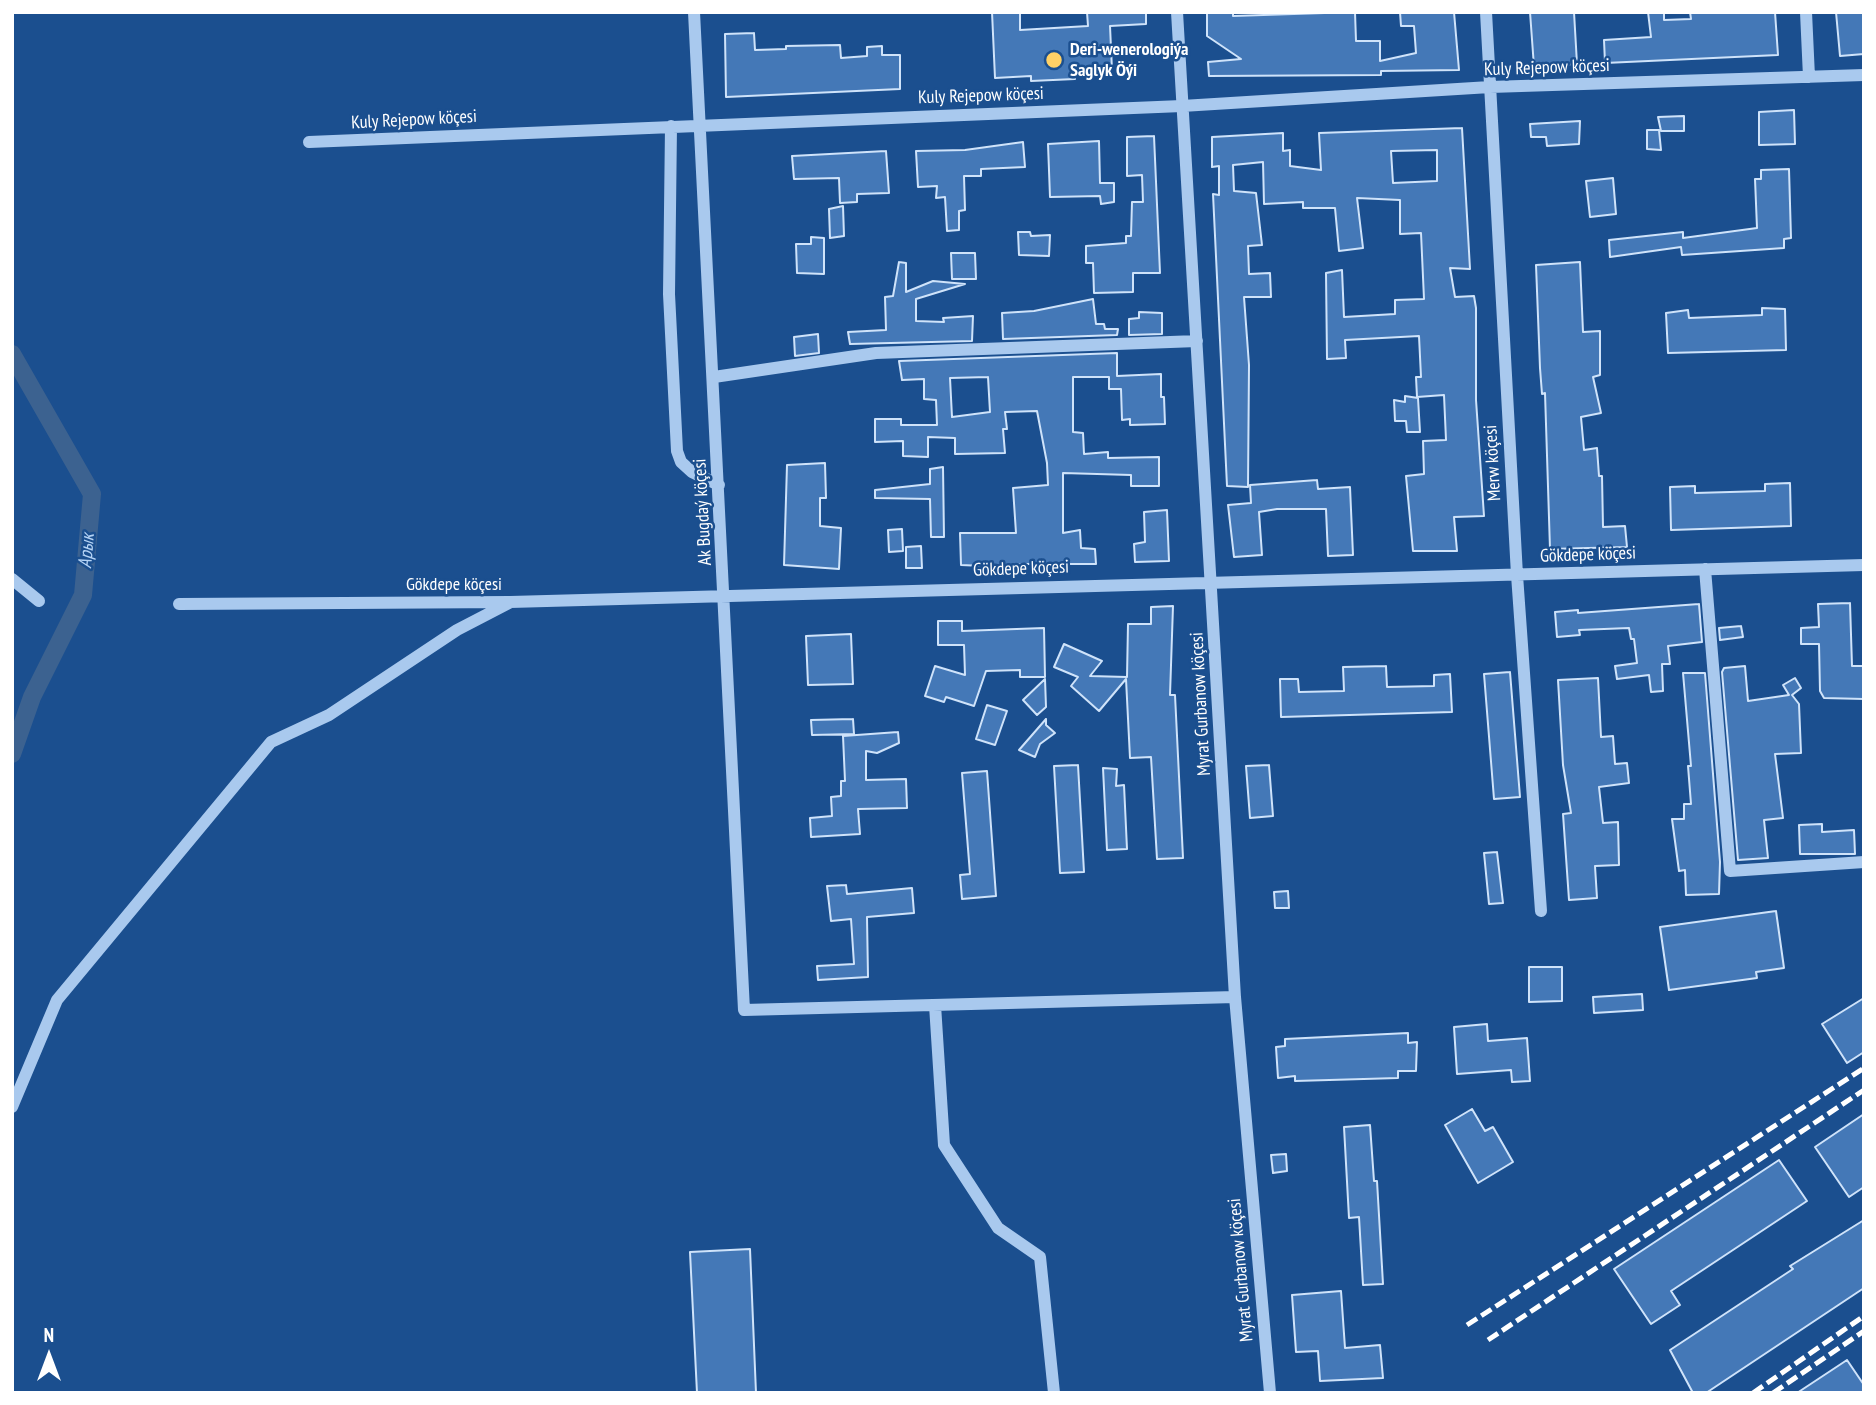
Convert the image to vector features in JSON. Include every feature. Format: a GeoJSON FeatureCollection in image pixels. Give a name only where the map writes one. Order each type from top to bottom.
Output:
{"type":"FeatureCollection","features":[{"type":"Feature","properties":{"kind":"street","name":"Ak Bugdaý köçesi"},"geometry":{"type":"LineString","coordinates":[[694,12],[702,124],[744,1010],[935,1005]]}},
{"type":"Feature","properties":{"kind":"street","name":"Myrat Gurbanow köçesi"},"geometry":{"type":"LineString","coordinates":[[1177,12],[1235,997],[1270,1393]]}},
{"type":"Feature","properties":{"kind":"street","name":"Merw köçesi"},"geometry":{"type":"LineString","coordinates":[[1486,12],[1517,575],[1541,911]]}},
{"type":"Feature","properties":{"kind":"street"},"geometry":{"type":"LineString","coordinates":[[1806,12],[1809,77]]}},
{"type":"Feature","properties":{"kind":"street","name":"Kuly Rejepow köçesi"},"geometry":{"type":"LineString","coordinates":[[309,142],[1182,106],[1490,87],[1864,75]]}},
{"type":"Feature","properties":{"kind":"street"},"geometry":{"type":"LineString","coordinates":[[671,125],[669,295],[677,451],[681,462],[691,472],[719,485]]}},
{"type":"Feature","properties":{"kind":"street"},"geometry":{"type":"LineString","coordinates":[[714,377],[876,353],[1197,341]]}},
{"type":"Feature","properties":{"kind":"street","name":"Gökdepe köçesi"},"geometry":{"type":"LineString","coordinates":[[179,604],[510,602],[1864,565]]}},
{"type":"Feature","properties":{"kind":"street"},"geometry":{"type":"LineString","coordinates":[[1705,569],[1730,871],[1864,862]]}},
{"type":"Feature","properties":{"kind":"street"},"geometry":{"type":"LineString","coordinates":[[12,579],[39,601]]}},
{"type":"Feature","properties":{"kind":"street"},"geometry":{"type":"LineString","coordinates":[[12,1107],[57,1000],[271,742],[329,715],[457,630],[510,602]]}},
{"type":"Feature","properties":{"kind":"street"},"geometry":{"type":"LineString","coordinates":[[1054,1393],[1040,1257],[998,1228],[944,1145],[935,1005],[1235,997]]}},
{"type":"Feature","properties":{"kind":"street"},"geometry":{"type":"LineString","coordinates":[[12,1075],[21,1087]]}},
{"type":"Feature","properties":{"kind":"building"},"geometry":{"type":"Polygon","coordinates":[[[992,12],[1020,12],[1020,30],[1088,26],[1087,12],[1146,12],[1146,24],[1110,26],[1112,70],[1075,71],[1075,79],[1031,81],[1031,76],[995,78],[992,12]]]}},
{"type":"Feature","properties":{"kind":"building"},"geometry":{"type":"Polygon","coordinates":[[[1207,12],[1233,12],[1233,16],[1355,12],[1356,41],[1380,41],[1380,61],[1416,53],[1414,26],[1401,26],[1400,12],[1454,12],[1459,70],[1381,71],[1381,75],[1209,76],[1208,62],[1241,59],[1207,36],[1207,12]]]}},
{"type":"Feature","properties":{"kind":"building"},"geometry":{"type":"Polygon","coordinates":[[[1530,12],[1574,12],[1577,64],[1534,67],[1530,12]]]}},
{"type":"Feature","properties":{"kind":"building"},"geometry":{"type":"Polygon","coordinates":[[[1648,12],[1664,12],[1664,20],[1691,19],[1690,12],[1775,12],[1778,55],[1605,63],[1604,40],[1651,37],[1648,12]]]}},
{"type":"Feature","properties":{"kind":"building"},"geometry":{"type":"Polygon","coordinates":[[[1836,12],[1864,12],[1864,54],[1840,56],[1836,12]]]}},
{"type":"Feature","properties":{"kind":"building"},"geometry":{"type":"Polygon","coordinates":[[[754,33],[755,50],[786,49],[786,46],[840,45],[841,58],[867,56],[867,47],[882,46],[882,55],[900,55],[900,89],[726,97],[725,34],[754,33]]]}},
{"type":"Feature","properties":{"kind":"building"},"geometry":{"type":"Polygon","coordinates":[[[1794,110],[1795,144],[1759,145],[1759,112],[1794,110]]]}},
{"type":"Feature","properties":{"kind":"building"},"geometry":{"type":"Polygon","coordinates":[[[1684,116],[1684,131],[1661,131],[1658,117],[1684,116]]]}},
{"type":"Feature","properties":{"kind":"building"},"geometry":{"type":"Polygon","coordinates":[[[1580,121],[1579,144],[1547,146],[1546,137],[1531,137],[1530,124],[1580,121]]]}},
{"type":"Feature","properties":{"kind":"building"},"geometry":{"type":"Polygon","coordinates":[[[1462,128],[1470,269],[1450,268],[1455,297],[1474,296],[1476,308],[1476,400],[1484,516],[1454,517],[1457,551],[1413,551],[1406,476],[1424,474],[1423,441],[1446,440],[1444,395],[1417,397],[1416,377],[1421,377],[1419,336],[1345,340],[1346,358],[1327,359],[1326,273],[1342,270],[1344,317],[1395,314],[1395,300],[1424,299],[1421,233],[1400,234],[1400,200],[1357,198],[1363,248],[1339,251],[1335,208],[1303,208],[1303,202],[1264,204],[1263,162],[1233,165],[1234,191],[1256,193],[1262,245],[1248,246],[1249,274],[1270,273],[1271,297],[1244,297],[1249,365],[1248,487],[1227,486],[1213,194],[1219,195],[1219,166],[1212,167],[1212,137],[1283,133],[1283,151],[1290,150],[1290,166],[1321,170],[1319,133],[1462,128]],[[1437,150],[1391,151],[1393,183],[1437,181],[1437,150]]]}},
{"type":"Feature","properties":{"kind":"building"},"geometry":{"type":"Polygon","coordinates":[[[1647,130],[1659,130],[1661,150],[1647,149],[1647,130]]]}},
{"type":"Feature","properties":{"kind":"building"},"geometry":{"type":"Polygon","coordinates":[[[1154,136],[1160,273],[1133,273],[1133,292],[1094,293],[1093,263],[1086,263],[1086,246],[1126,243],[1126,236],[1131,236],[1132,202],[1143,202],[1142,175],[1127,176],[1127,137],[1154,136]]]}},
{"type":"Feature","properties":{"kind":"building"},"geometry":{"type":"Polygon","coordinates":[[[1099,141],[1100,183],[1114,183],[1114,202],[1101,204],[1100,196],[1050,197],[1048,144],[1099,141]]]}},
{"type":"Feature","properties":{"kind":"building"},"geometry":{"type":"Polygon","coordinates":[[[1023,142],[1025,167],[981,169],[981,176],[964,176],[965,210],[959,211],[959,230],[947,231],[945,197],[936,198],[937,186],[918,187],[916,151],[965,150],[1023,142]]]}},
{"type":"Feature","properties":{"kind":"building"},"geometry":{"type":"Polygon","coordinates":[[[886,151],[889,193],[857,194],[857,202],[840,203],[839,178],[794,179],[792,156],[886,151]]]}},
{"type":"Feature","properties":{"kind":"building"},"geometry":{"type":"Polygon","coordinates":[[[1789,169],[1791,238],[1784,239],[1784,248],[1682,255],[1681,247],[1610,257],[1609,240],[1683,232],[1683,238],[1757,228],[1755,179],[1761,179],[1761,170],[1789,169]]]}},
{"type":"Feature","properties":{"kind":"building"},"geometry":{"type":"Polygon","coordinates":[[[1613,178],[1616,214],[1590,217],[1586,181],[1613,178]]]}},
{"type":"Feature","properties":{"kind":"building"},"geometry":{"type":"Polygon","coordinates":[[[843,206],[844,236],[830,238],[829,209],[843,206]]]}},
{"type":"Feature","properties":{"kind":"building"},"geometry":{"type":"Polygon","coordinates":[[[1018,232],[1030,232],[1031,236],[1050,235],[1049,256],[1019,255],[1018,232]]]}},
{"type":"Feature","properties":{"kind":"building"},"geometry":{"type":"Polygon","coordinates":[[[811,237],[824,238],[824,274],[797,273],[796,244],[811,244],[811,237]]]}},
{"type":"Feature","properties":{"kind":"building"},"geometry":{"type":"Polygon","coordinates":[[[951,253],[975,253],[976,279],[952,279],[951,253]]]}},
{"type":"Feature","properties":{"kind":"building"},"geometry":{"type":"Polygon","coordinates":[[[899,262],[906,263],[906,292],[933,281],[965,284],[916,299],[916,321],[944,322],[943,318],[973,316],[972,341],[850,344],[848,332],[886,330],[885,297],[893,296],[899,262]]]}},
{"type":"Feature","properties":{"kind":"building"},"geometry":{"type":"Polygon","coordinates":[[[1580,262],[1583,332],[1600,331],[1600,375],[1593,377],[1601,413],[1581,417],[1584,450],[1597,448],[1599,476],[1602,476],[1603,527],[1625,526],[1627,547],[1550,549],[1545,393],[1542,394],[1540,368],[1536,265],[1580,262]]]}},
{"type":"Feature","properties":{"kind":"building"},"geometry":{"type":"Polygon","coordinates":[[[1093,299],[1096,324],[1104,324],[1105,329],[1118,329],[1117,335],[1003,339],[1002,313],[1034,311],[1093,299]]]}},
{"type":"Feature","properties":{"kind":"building"},"geometry":{"type":"Polygon","coordinates":[[[1762,308],[1785,309],[1786,350],[1668,353],[1666,313],[1688,310],[1689,318],[1762,315],[1762,308]]]}},
{"type":"Feature","properties":{"kind":"building"},"geometry":{"type":"Polygon","coordinates":[[[1139,312],[1162,313],[1162,334],[1129,335],[1129,319],[1139,318],[1139,312]]]}},
{"type":"Feature","properties":{"kind":"building"},"geometry":{"type":"Polygon","coordinates":[[[818,334],[819,353],[795,356],[794,337],[818,334]]]}},
{"type":"Feature","properties":{"kind":"building"},"geometry":{"type":"Polygon","coordinates":[[[1117,353],[1117,376],[1161,374],[1165,424],[1130,425],[1130,419],[1122,420],[1121,389],[1109,389],[1109,377],[1073,377],[1073,432],[1083,433],[1084,454],[1108,452],[1108,458],[1159,457],[1159,486],[1131,486],[1131,475],[1063,473],[1063,533],[1080,530],[1081,548],[1095,549],[1096,564],[1023,564],[1006,567],[961,565],[960,533],[1016,533],[1013,488],[1048,485],[1047,463],[1037,411],[1005,412],[1005,453],[955,454],[955,438],[928,437],[928,457],[903,456],[903,441],[875,442],[875,419],[901,419],[901,425],[937,425],[936,400],[924,399],[924,379],[902,380],[899,361],[1117,353]],[[988,377],[950,378],[952,417],[990,412],[988,377]]]}},
{"type":"Feature","properties":{"kind":"building"},"geometry":{"type":"Polygon","coordinates":[[[1405,396],[1418,398],[1420,432],[1407,432],[1406,421],[1395,421],[1394,400],[1405,402],[1405,396]]]}},
{"type":"Feature","properties":{"kind":"building"},"geometry":{"type":"Polygon","coordinates":[[[825,463],[826,498],[820,498],[820,526],[841,528],[839,569],[784,565],[787,465],[825,463]]]}},
{"type":"Feature","properties":{"kind":"building"},"geometry":{"type":"Polygon","coordinates":[[[943,467],[944,537],[931,537],[930,499],[875,498],[875,490],[930,484],[930,469],[943,467]]]}},
{"type":"Feature","properties":{"kind":"building"},"geometry":{"type":"Polygon","coordinates":[[[1317,480],[1318,489],[1350,487],[1353,555],[1328,556],[1326,509],[1277,509],[1259,512],[1262,555],[1234,557],[1228,505],[1251,503],[1250,485],[1317,480]]]}},
{"type":"Feature","properties":{"kind":"building"},"geometry":{"type":"Polygon","coordinates":[[[1790,483],[1791,526],[1671,530],[1670,487],[1695,486],[1695,493],[1765,491],[1765,484],[1790,483]]]}},
{"type":"Feature","properties":{"kind":"building"},"geometry":{"type":"Polygon","coordinates":[[[1167,510],[1169,561],[1135,562],[1134,544],[1145,542],[1144,512],[1167,510]]]}},
{"type":"Feature","properties":{"kind":"building"},"geometry":{"type":"Polygon","coordinates":[[[902,529],[903,551],[889,552],[888,530],[902,529]]]}},
{"type":"Feature","properties":{"kind":"building"},"geometry":{"type":"Polygon","coordinates":[[[921,546],[922,568],[906,568],[906,547],[921,546]]]}},
{"type":"Feature","properties":{"kind":"building"},"geometry":{"type":"Polygon","coordinates":[[[1850,603],[1852,666],[1864,666],[1864,699],[1824,698],[1820,691],[1819,644],[1801,644],[1801,628],[1819,627],[1818,604],[1850,603]]]}},
{"type":"Feature","properties":{"kind":"building"},"geometry":{"type":"Polygon","coordinates":[[[1699,604],[1702,642],[1668,646],[1670,664],[1662,664],[1663,691],[1651,692],[1649,675],[1617,679],[1615,666],[1637,663],[1634,639],[1631,639],[1629,628],[1579,630],[1580,635],[1557,637],[1555,612],[1578,610],[1578,613],[1699,604]]]}},
{"type":"Feature","properties":{"kind":"building"},"geometry":{"type":"Polygon","coordinates":[[[1173,606],[1170,695],[1175,695],[1183,858],[1157,859],[1151,757],[1130,758],[1126,679],[1099,711],[1071,686],[1078,677],[1054,667],[1064,644],[1102,661],[1090,676],[1127,677],[1128,624],[1151,624],[1151,607],[1173,606]]]}},
{"type":"Feature","properties":{"kind":"building"},"geometry":{"type":"Polygon","coordinates":[[[938,621],[962,621],[962,631],[1044,628],[1045,677],[1020,677],[1020,670],[986,671],[974,706],[946,697],[944,702],[925,696],[935,666],[965,675],[964,645],[938,645],[938,621]]]}},
{"type":"Feature","properties":{"kind":"building"},"geometry":{"type":"Polygon","coordinates":[[[1741,626],[1743,637],[1720,640],[1719,628],[1741,626]]]}},
{"type":"Feature","properties":{"kind":"building"},"geometry":{"type":"Polygon","coordinates":[[[851,634],[853,684],[808,685],[806,636],[851,634]]]}},
{"type":"Feature","properties":{"kind":"building"},"geometry":{"type":"Polygon","coordinates":[[[1386,666],[1387,687],[1434,686],[1434,675],[1450,674],[1452,712],[1281,717],[1280,679],[1298,679],[1299,692],[1344,691],[1343,667],[1386,666]]]}},
{"type":"Feature","properties":{"kind":"building"},"geometry":{"type":"Polygon","coordinates":[[[1745,666],[1748,701],[1789,695],[1783,685],[1795,678],[1801,688],[1792,695],[1799,704],[1801,753],[1775,754],[1783,818],[1764,820],[1768,858],[1738,860],[1722,672],[1724,668],[1745,666]]]}},
{"type":"Feature","properties":{"kind":"building"},"geometry":{"type":"Polygon","coordinates":[[[1510,672],[1520,797],[1494,799],[1484,674],[1510,672]]]}},
{"type":"Feature","properties":{"kind":"building"},"geometry":{"type":"Polygon","coordinates":[[[1683,673],[1705,673],[1720,862],[1719,894],[1686,895],[1685,870],[1679,871],[1672,819],[1684,819],[1684,804],[1691,804],[1688,766],[1691,766],[1683,673]]]}},
{"type":"Feature","properties":{"kind":"building"},"geometry":{"type":"Polygon","coordinates":[[[1598,678],[1601,737],[1613,736],[1615,764],[1627,763],[1629,783],[1599,787],[1603,823],[1618,822],[1619,865],[1595,866],[1597,898],[1569,900],[1563,814],[1571,813],[1563,765],[1558,680],[1598,678]]]}},
{"type":"Feature","properties":{"kind":"building"},"geometry":{"type":"Polygon","coordinates":[[[1045,679],[1046,707],[1037,715],[1023,700],[1045,679]]]}},
{"type":"Feature","properties":{"kind":"building"},"geometry":{"type":"Polygon","coordinates":[[[987,705],[1007,711],[995,745],[976,739],[987,705]]]}},
{"type":"Feature","properties":{"kind":"building"},"geometry":{"type":"Polygon","coordinates":[[[853,719],[854,734],[812,735],[811,720],[853,719]]]}},
{"type":"Feature","properties":{"kind":"building"},"geometry":{"type":"Polygon","coordinates":[[[1046,719],[1046,725],[1055,733],[1040,744],[1035,757],[1019,750],[1046,719]]]}},
{"type":"Feature","properties":{"kind":"building"},"geometry":{"type":"Polygon","coordinates":[[[898,732],[899,743],[877,753],[866,751],[866,780],[906,779],[907,808],[858,809],[860,834],[811,837],[810,818],[832,816],[831,797],[841,796],[841,781],[845,781],[843,736],[898,732]]]}},
{"type":"Feature","properties":{"kind":"building"},"geometry":{"type":"Polygon","coordinates":[[[1078,765],[1084,872],[1060,873],[1054,766],[1078,765]]]}},
{"type":"Feature","properties":{"kind":"building"},"geometry":{"type":"Polygon","coordinates":[[[1269,765],[1273,816],[1250,818],[1246,766],[1269,765]]]}},
{"type":"Feature","properties":{"kind":"building"},"geometry":{"type":"Polygon","coordinates":[[[1103,768],[1117,769],[1116,786],[1124,785],[1127,849],[1107,850],[1103,768]]]}},
{"type":"Feature","properties":{"kind":"building"},"geometry":{"type":"Polygon","coordinates":[[[987,771],[996,896],[962,899],[960,875],[970,874],[962,773],[987,771]]]}},
{"type":"Feature","properties":{"kind":"building"},"geometry":{"type":"Polygon","coordinates":[[[1822,824],[1822,832],[1854,830],[1855,854],[1800,854],[1799,825],[1822,824]]]}},
{"type":"Feature","properties":{"kind":"building"},"geometry":{"type":"Polygon","coordinates":[[[1497,852],[1503,903],[1489,904],[1484,853],[1497,852]]]}},
{"type":"Feature","properties":{"kind":"building"},"geometry":{"type":"Polygon","coordinates":[[[846,885],[847,894],[912,888],[914,913],[867,917],[868,977],[818,980],[817,966],[854,964],[851,919],[831,921],[827,886],[846,885]]]}},
{"type":"Feature","properties":{"kind":"building"},"geometry":{"type":"Polygon","coordinates":[[[1288,891],[1289,908],[1275,908],[1274,892],[1288,891]]]}},
{"type":"Feature","properties":{"kind":"building"},"geometry":{"type":"Polygon","coordinates":[[[1776,911],[1784,968],[1756,972],[1757,978],[1669,990],[1660,927],[1776,911]]]}},
{"type":"Feature","properties":{"kind":"building"},"geometry":{"type":"Polygon","coordinates":[[[1529,967],[1562,967],[1562,1001],[1529,1002],[1529,967]]]}},
{"type":"Feature","properties":{"kind":"building"},"geometry":{"type":"Polygon","coordinates":[[[1642,994],[1643,1010],[1594,1013],[1593,997],[1642,994]]]}},
{"type":"Feature","properties":{"kind":"building"},"geometry":{"type":"Polygon","coordinates":[[[1864,998],[1864,1052],[1847,1063],[1822,1024],[1864,998]]]}},
{"type":"Feature","properties":{"kind":"building"},"geometry":{"type":"Polygon","coordinates":[[[1487,1024],[1488,1041],[1527,1038],[1530,1081],[1512,1082],[1511,1070],[1457,1074],[1454,1027],[1487,1024]]]}},
{"type":"Feature","properties":{"kind":"building"},"geometry":{"type":"Polygon","coordinates":[[[1408,1033],[1408,1043],[1417,1042],[1416,1071],[1398,1071],[1398,1078],[1295,1081],[1295,1076],[1278,1078],[1276,1047],[1285,1046],[1285,1039],[1408,1033]]]}},
{"type":"Feature","properties":{"kind":"building"},"geometry":{"type":"Polygon","coordinates":[[[1472,1109],[1485,1131],[1493,1127],[1513,1162],[1478,1183],[1445,1125],[1472,1109]]]}},
{"type":"Feature","properties":{"kind":"building"},"geometry":{"type":"Polygon","coordinates":[[[1864,1114],[1864,1187],[1849,1197],[1815,1147],[1864,1114]]]}},
{"type":"Feature","properties":{"kind":"building"},"geometry":{"type":"Polygon","coordinates":[[[1370,1125],[1374,1181],[1377,1181],[1383,1284],[1363,1285],[1359,1217],[1349,1218],[1344,1127],[1370,1125]]]}},
{"type":"Feature","properties":{"kind":"building"},"geometry":{"type":"Polygon","coordinates":[[[1286,1154],[1287,1171],[1273,1173],[1271,1155],[1286,1154]]]}},
{"type":"Feature","properties":{"kind":"building"},"geometry":{"type":"Polygon","coordinates":[[[1779,1160],[1807,1201],[1671,1291],[1680,1305],[1651,1324],[1614,1269],[1779,1160]]]}},
{"type":"Feature","properties":{"kind":"building"},"geometry":{"type":"Polygon","coordinates":[[[1864,1220],[1864,1288],[1706,1393],[1693,1393],[1670,1350],[1793,1269],[1790,1266],[1864,1220]]]}},
{"type":"Feature","properties":{"kind":"building"},"geometry":{"type":"Polygon","coordinates":[[[750,1249],[756,1393],[697,1393],[690,1252],[750,1249]]]}},
{"type":"Feature","properties":{"kind":"building"},"geometry":{"type":"Polygon","coordinates":[[[1341,1291],[1345,1348],[1380,1345],[1383,1378],[1320,1381],[1318,1351],[1296,1352],[1292,1295],[1341,1291]]]}},
{"type":"Feature","properties":{"kind":"building"},"geometry":{"type":"Polygon","coordinates":[[[1847,1360],[1864,1385],[1864,1393],[1797,1393],[1847,1360]]]}},
{"type":"Feature","properties":{"kind":"waterway","name":"Арык"},"geometry":{"type":"LineString","coordinates":[[12,354],[92,494],[83,595],[32,697],[12,754]]}},
{"type":"Feature","properties":{"kind":"railway"},"geometry":{"type":"LineString","coordinates":[[1467,1325],[1864,1068]]}},
{"type":"Feature","properties":{"kind":"railway"},"geometry":{"type":"LineString","coordinates":[[1488,1340],[1864,1090]]}},
{"type":"Feature","properties":{"kind":"railway"},"geometry":{"type":"LineString","coordinates":[[1753,1393],[1864,1316]]}},
{"type":"Feature","properties":{"kind":"railway"},"geometry":{"type":"LineString","coordinates":[[1773,1393],[1864,1331]]}},
{"type":"Feature","properties":{"kind":"place","name":"Deri-wenerologiýa Saglyk Öýi"},"geometry":{"type":"Point","coordinates":[1054,60]}}]}
